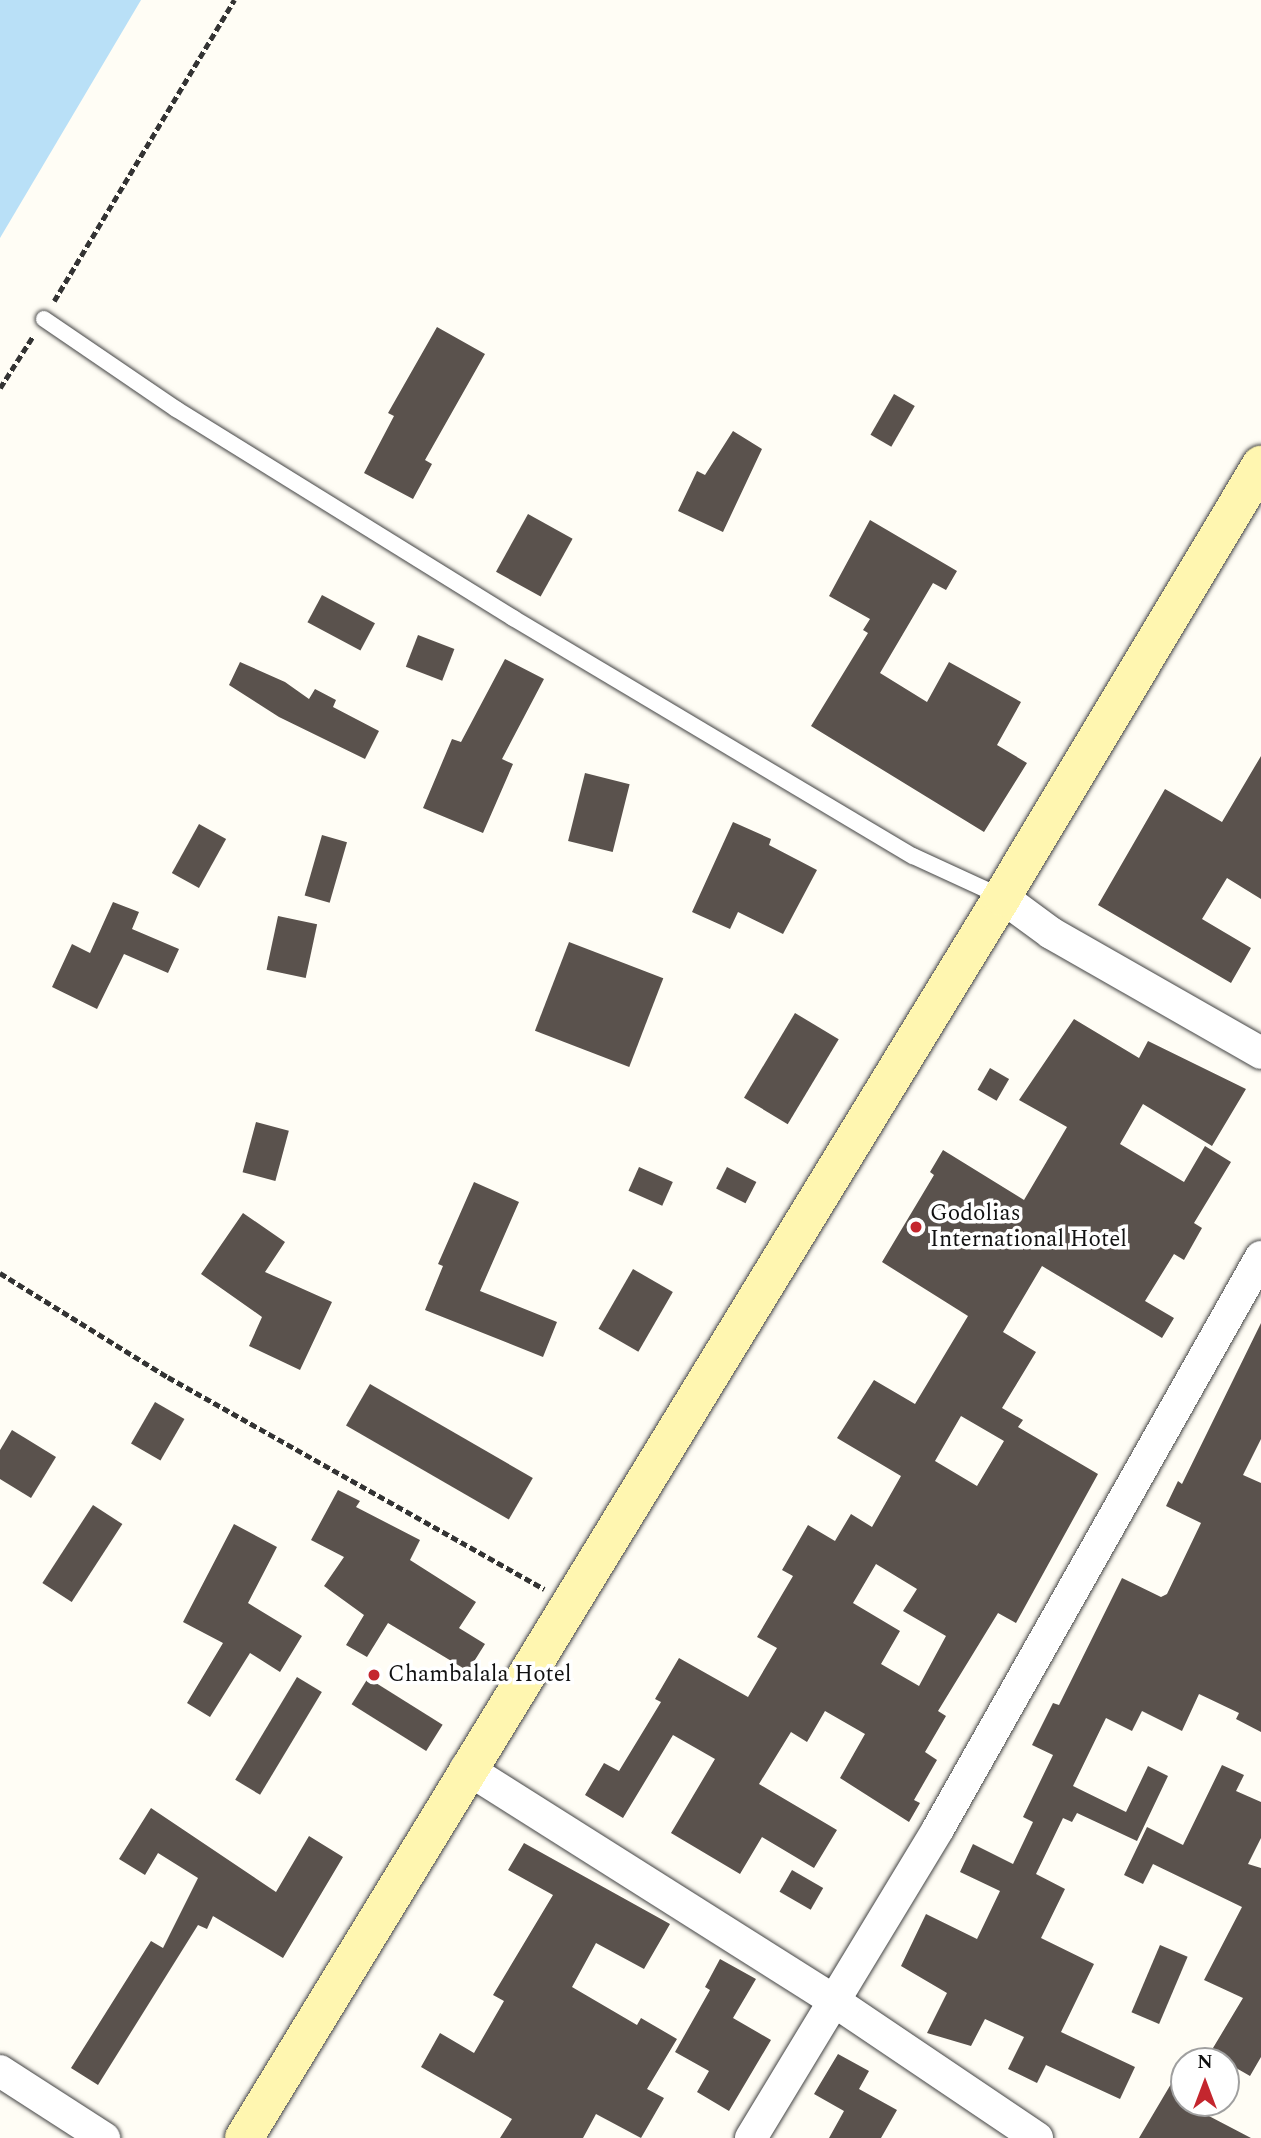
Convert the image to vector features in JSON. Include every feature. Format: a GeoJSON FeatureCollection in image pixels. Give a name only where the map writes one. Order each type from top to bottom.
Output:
{"type":"FeatureCollection","features":[{"type":"Feature","properties":{"kind":"main road"},"geometry":{"type":"LineString","coordinates":[[244,2138],[466,1768],[570,1604],[1003,897],[1261,465]]}},
{"type":"Feature","properties":{"kind":"street"},"geometry":{"type":"LineString","coordinates":[[1003,897],[1051,933],[1261,1053]]}},
{"type":"Feature","properties":{"kind":"street"},"geometry":{"type":"LineString","coordinates":[[751,2138],[1055,1626],[1261,1257]]}},
{"type":"Feature","properties":{"kind":"street"},"geometry":{"type":"LineString","coordinates":[[466,1768],[834,2001],[1029,2136]]}},
{"type":"Feature","properties":{"kind":"street"},"geometry":{"type":"LineString","coordinates":[[0,2071],[104,2138]]}},
{"type":"Feature","properties":{"kind":"lane"},"geometry":{"type":"LineString","coordinates":[[44,319],[187,416],[513,618],[912,856],[1003,897]]}},
{"type":"Feature","properties":{"kind":"path"},"geometry":{"type":"LineString","coordinates":[[0,388],[234,0]]}},
{"type":"Feature","properties":{"kind":"path"},"geometry":{"type":"LineString","coordinates":[[0,1273],[169,1377],[570,1604]]}},
{"type":"Feature","properties":{"kind":"water"},"geometry":{"type":"Polygon","coordinates":[[[0,0],[141,0],[0,238],[0,0]]]}},
{"type":"Feature","properties":{"kind":"building"},"geometry":{"type":"Polygon","coordinates":[[[437,327],[485,354],[425,460],[432,464],[413,499],[364,473],[394,416],[388,413],[437,327]]]}},
{"type":"Feature","properties":{"kind":"building"},"geometry":{"type":"Polygon","coordinates":[[[894,394],[915,406],[891,447],[870,435],[894,394]]]}},
{"type":"Feature","properties":{"kind":"building"},"geometry":{"type":"Polygon","coordinates":[[[733,431],[762,449],[723,532],[678,511],[697,471],[705,475],[733,431]]]}},
{"type":"Feature","properties":{"kind":"building"},"geometry":{"type":"Polygon","coordinates":[[[528,514],[573,539],[541,596],[496,572],[528,514]]]}},
{"type":"Feature","properties":{"kind":"building"},"geometry":{"type":"Polygon","coordinates":[[[870,520],[957,571],[946,590],[933,583],[880,673],[927,702],[949,662],[1021,702],[997,745],[1027,763],[984,832],[811,726],[868,633],[863,630],[870,619],[829,596],[870,520]]]}},
{"type":"Feature","properties":{"kind":"building"},"geometry":{"type":"Polygon","coordinates":[[[322,595],[375,623],[360,651],[307,622],[322,595]]]}},
{"type":"Feature","properties":{"kind":"building"},"geometry":{"type":"Polygon","coordinates":[[[418,635],[454,649],[442,681],[406,667],[418,635]]]}},
{"type":"Feature","properties":{"kind":"building"},"geometry":{"type":"Polygon","coordinates":[[[505,659],[544,679],[502,759],[513,764],[483,833],[423,808],[452,739],[461,742],[505,659]]]}},
{"type":"Feature","properties":{"kind":"building"},"geometry":{"type":"Polygon","coordinates":[[[240,662],[285,682],[309,699],[315,689],[336,700],[333,707],[379,731],[365,759],[279,717],[229,685],[240,662]]]}},
{"type":"Feature","properties":{"kind":"building"},"geometry":{"type":"Polygon","coordinates":[[[1261,756],[1261,899],[1227,878],[1202,919],[1251,948],[1231,983],[1098,905],[1165,789],[1222,822],[1261,756]]]}},
{"type":"Feature","properties":{"kind":"building"},"geometry":{"type":"Polygon","coordinates":[[[585,773],[630,784],[613,852],[568,841],[585,773]]]}},
{"type":"Feature","properties":{"kind":"building"},"geometry":{"type":"Polygon","coordinates":[[[733,822],[771,839],[769,845],[817,870],[783,934],[738,912],[730,929],[692,912],[733,822]]]}},
{"type":"Feature","properties":{"kind":"building"},"geometry":{"type":"Polygon","coordinates":[[[199,824],[226,839],[199,888],[172,873],[199,824]]]}},
{"type":"Feature","properties":{"kind":"building"},"geometry":{"type":"Polygon","coordinates":[[[322,835],[347,842],[330,903],[305,896],[322,835]]]}},
{"type":"Feature","properties":{"kind":"building"},"geometry":{"type":"Polygon","coordinates":[[[113,902],[139,912],[132,929],[179,949],[168,973],[124,954],[97,1009],[52,987],[72,944],[90,953],[113,902]]]}},
{"type":"Feature","properties":{"kind":"building"},"geometry":{"type":"Polygon","coordinates":[[[278,916],[317,924],[306,978],[267,970],[278,916]]]}},
{"type":"Feature","properties":{"kind":"building"},"geometry":{"type":"Polygon","coordinates":[[[569,942],[663,978],[629,1067],[535,1031],[569,942]]]}},
{"type":"Feature","properties":{"kind":"building"},"geometry":{"type":"Polygon","coordinates":[[[795,1013],[839,1039],[788,1124],[744,1098],[795,1013]]]}},
{"type":"Feature","properties":{"kind":"building"},"geometry":{"type":"Polygon","coordinates":[[[1074,1019],[1139,1058],[1148,1041],[1246,1089],[1212,1146],[1143,1104],[1120,1144],[1184,1182],[1205,1146],[1231,1162],[1194,1223],[1202,1228],[1184,1260],[1174,1254],[1145,1301],[1174,1318],[1162,1338],[1042,1266],[1003,1332],[1036,1352],[1002,1408],[1023,1420],[1018,1427],[1098,1474],[1016,1623],[998,1613],[938,1711],[946,1716],[925,1752],[937,1760],[914,1800],[920,1803],[909,1822],[840,1778],[865,1734],[825,1711],[807,1742],[791,1732],[759,1784],[837,1830],[814,1868],[762,1837],[740,1874],[671,1833],[715,1759],[673,1735],[623,1818],[585,1795],[604,1763],[619,1771],[661,1702],[655,1699],[679,1658],[748,1697],[777,1648],[757,1637],[793,1576],[782,1570],[808,1525],[835,1541],[851,1514],[872,1527],[901,1476],[837,1438],[874,1380],[915,1404],[968,1316],[882,1262],[934,1175],[930,1172],[943,1150],[1024,1200],[1067,1127],[1019,1100],[1074,1019]],[[961,1416],[935,1461],[977,1486],[1004,1441],[961,1416]],[[876,1564],[853,1603],[900,1631],[881,1664],[919,1686],[946,1636],[903,1611],[917,1589],[876,1564]]]}},
{"type":"Feature","properties":{"kind":"building"},"geometry":{"type":"Polygon","coordinates":[[[990,1068],[1009,1079],[997,1101],[978,1090],[990,1068]]]}},
{"type":"Feature","properties":{"kind":"building"},"geometry":{"type":"Polygon","coordinates":[[[256,1122],[289,1131],[275,1181],[243,1172],[256,1122]]]}},
{"type":"Feature","properties":{"kind":"building"},"geometry":{"type":"Polygon","coordinates":[[[639,1167],[673,1182],[662,1206],[628,1191],[639,1167]]]}},
{"type":"Feature","properties":{"kind":"building"},"geometry":{"type":"Polygon","coordinates":[[[727,1167],[756,1182],[746,1203],[716,1188],[727,1167]]]}},
{"type":"Feature","properties":{"kind":"building"},"geometry":{"type":"Polygon","coordinates":[[[474,1182],[519,1202],[480,1291],[557,1322],[543,1357],[425,1310],[443,1266],[438,1264],[474,1182]]]}},
{"type":"Feature","properties":{"kind":"building"},"geometry":{"type":"Polygon","coordinates":[[[243,1213],[285,1242],[265,1272],[332,1302],[300,1370],[249,1346],[262,1317],[201,1274],[243,1213]]]}},
{"type":"Feature","properties":{"kind":"building"},"geometry":{"type":"Polygon","coordinates":[[[633,1269],[673,1292],[638,1352],[598,1329],[633,1269]]]}},
{"type":"Feature","properties":{"kind":"building"},"geometry":{"type":"Polygon","coordinates":[[[1261,1323],[1261,1439],[1243,1475],[1261,1483],[1261,1732],[1236,1719],[1239,1713],[1199,1694],[1182,1731],[1142,1711],[1132,1731],[1106,1718],[1073,1786],[1126,1812],[1148,1766],[1168,1776],[1137,1841],[1077,1813],[1072,1822],[1063,1818],[1036,1874],[1065,1889],[1041,1938],[1094,1964],[1061,2032],[1135,2067],[1120,2099],[1046,2065],[1037,2083],[1008,2069],[1024,2037],[985,2019],[971,2046],[927,2033],[947,1993],[901,1966],[926,1914],[977,1939],[1000,1891],[960,1872],[973,1844],[1013,1864],[1033,1822],[1023,1817],[1053,1755],[1032,1745],[1053,1703],[1059,1705],[1122,1578],[1161,1597],[1167,1594],[1201,1523],[1166,1506],[1178,1481],[1182,1484],[1261,1323]]]}},
{"type":"Feature","properties":{"kind":"building"},"geometry":{"type":"Polygon","coordinates":[[[370,1384],[533,1478],[509,1520],[346,1426],[370,1384]]]}},
{"type":"Feature","properties":{"kind":"building"},"geometry":{"type":"Polygon","coordinates":[[[155,1402],[184,1419],[160,1461],[131,1444],[155,1402]]]}},
{"type":"Feature","properties":{"kind":"building"},"geometry":{"type":"Polygon","coordinates":[[[12,1430],[56,1457],[31,1498],[0,1479],[0,1450],[12,1430]]]}},
{"type":"Feature","properties":{"kind":"building"},"geometry":{"type":"Polygon","coordinates":[[[338,1490],[360,1501],[356,1507],[420,1540],[410,1560],[476,1602],[459,1628],[485,1644],[468,1671],[388,1623],[367,1657],[346,1645],[364,1615],[324,1586],[344,1557],[311,1540],[338,1490]]]}},
{"type":"Feature","properties":{"kind":"building"},"geometry":{"type":"Polygon","coordinates":[[[93,1505],[122,1524],[72,1602],[42,1583],[93,1505]]]}},
{"type":"Feature","properties":{"kind":"building"},"geometry":{"type":"Polygon","coordinates":[[[234,1524],[277,1547],[248,1603],[302,1636],[280,1672],[250,1653],[210,1717],[187,1703],[223,1643],[183,1622],[234,1524]]]}},
{"type":"Feature","properties":{"kind":"building"},"geometry":{"type":"Polygon","coordinates":[[[297,1677],[322,1692],[260,1795],[235,1780],[297,1677]]]}},
{"type":"Feature","properties":{"kind":"building"},"geometry":{"type":"Polygon","coordinates":[[[368,1678],[443,1725],[426,1751],[352,1704],[368,1678]]]}},
{"type":"Feature","properties":{"kind":"building"},"geometry":{"type":"Polygon","coordinates":[[[1222,1765],[1244,1775],[1236,1791],[1261,1802],[1261,1838],[1248,1864],[1261,1868],[1261,2057],[1250,2076],[1240,2070],[1240,2047],[1214,2047],[1243,1998],[1204,1980],[1242,1907],[1153,1864],[1143,1884],[1124,1875],[1147,1827],[1183,1845],[1222,1765]]]}},
{"type":"Feature","properties":{"kind":"building"},"geometry":{"type":"Polygon","coordinates":[[[151,1808],[276,1892],[309,1836],[343,1857],[283,1958],[213,1916],[207,1929],[198,1925],[98,2085],[71,2068],[151,1941],[163,1948],[198,1878],[158,1853],[145,1875],[119,1859],[151,1808]]]}},
{"type":"Feature","properties":{"kind":"building"},"geometry":{"type":"Polygon","coordinates":[[[524,1843],[670,1924],[644,1969],[596,1943],[572,1987],[637,2025],[641,2018],[677,2039],[647,2089],[664,2098],[641,2138],[596,2114],[583,2138],[500,2138],[512,2119],[421,2067],[440,2033],[474,2053],[504,2001],[493,1995],[553,1895],[508,1870],[524,1843]]]}},
{"type":"Feature","properties":{"kind":"building"},"geometry":{"type":"Polygon","coordinates":[[[792,1870],[823,1888],[811,1910],[780,1892],[792,1870]]]}},
{"type":"Feature","properties":{"kind":"building"},"geometry":{"type":"Polygon","coordinates":[[[1160,1945],[1188,1957],[1159,2024],[1131,2012],[1160,1945]]]}},
{"type":"Feature","properties":{"kind":"building"},"geometry":{"type":"Polygon","coordinates":[[[720,1959],[756,1979],[733,2018],[771,2040],[729,2111],[697,2092],[709,2071],[675,2052],[710,1990],[705,1987],[720,1959]]]}},
{"type":"Feature","properties":{"kind":"building"},"geometry":{"type":"Polygon","coordinates":[[[838,2054],[869,2071],[859,2089],[897,2110],[881,2138],[829,2138],[844,2111],[814,2094],[838,2054]]]}},
{"type":"Feature","properties":{"kind":"building"},"geometry":{"type":"Polygon","coordinates":[[[1170,2086],[1170,2117],[1211,2117],[1251,2138],[1139,2138],[1170,2086]]]}},
{"type":"Feature","properties":{"kind":"place","name":"Godolias International Hotel"},"geometry":{"type":"Point","coordinates":[916,1227]}},
{"type":"Feature","properties":{"kind":"place","name":"Chambalala Hotel"},"geometry":{"type":"Point","coordinates":[374,1675]}}]}
